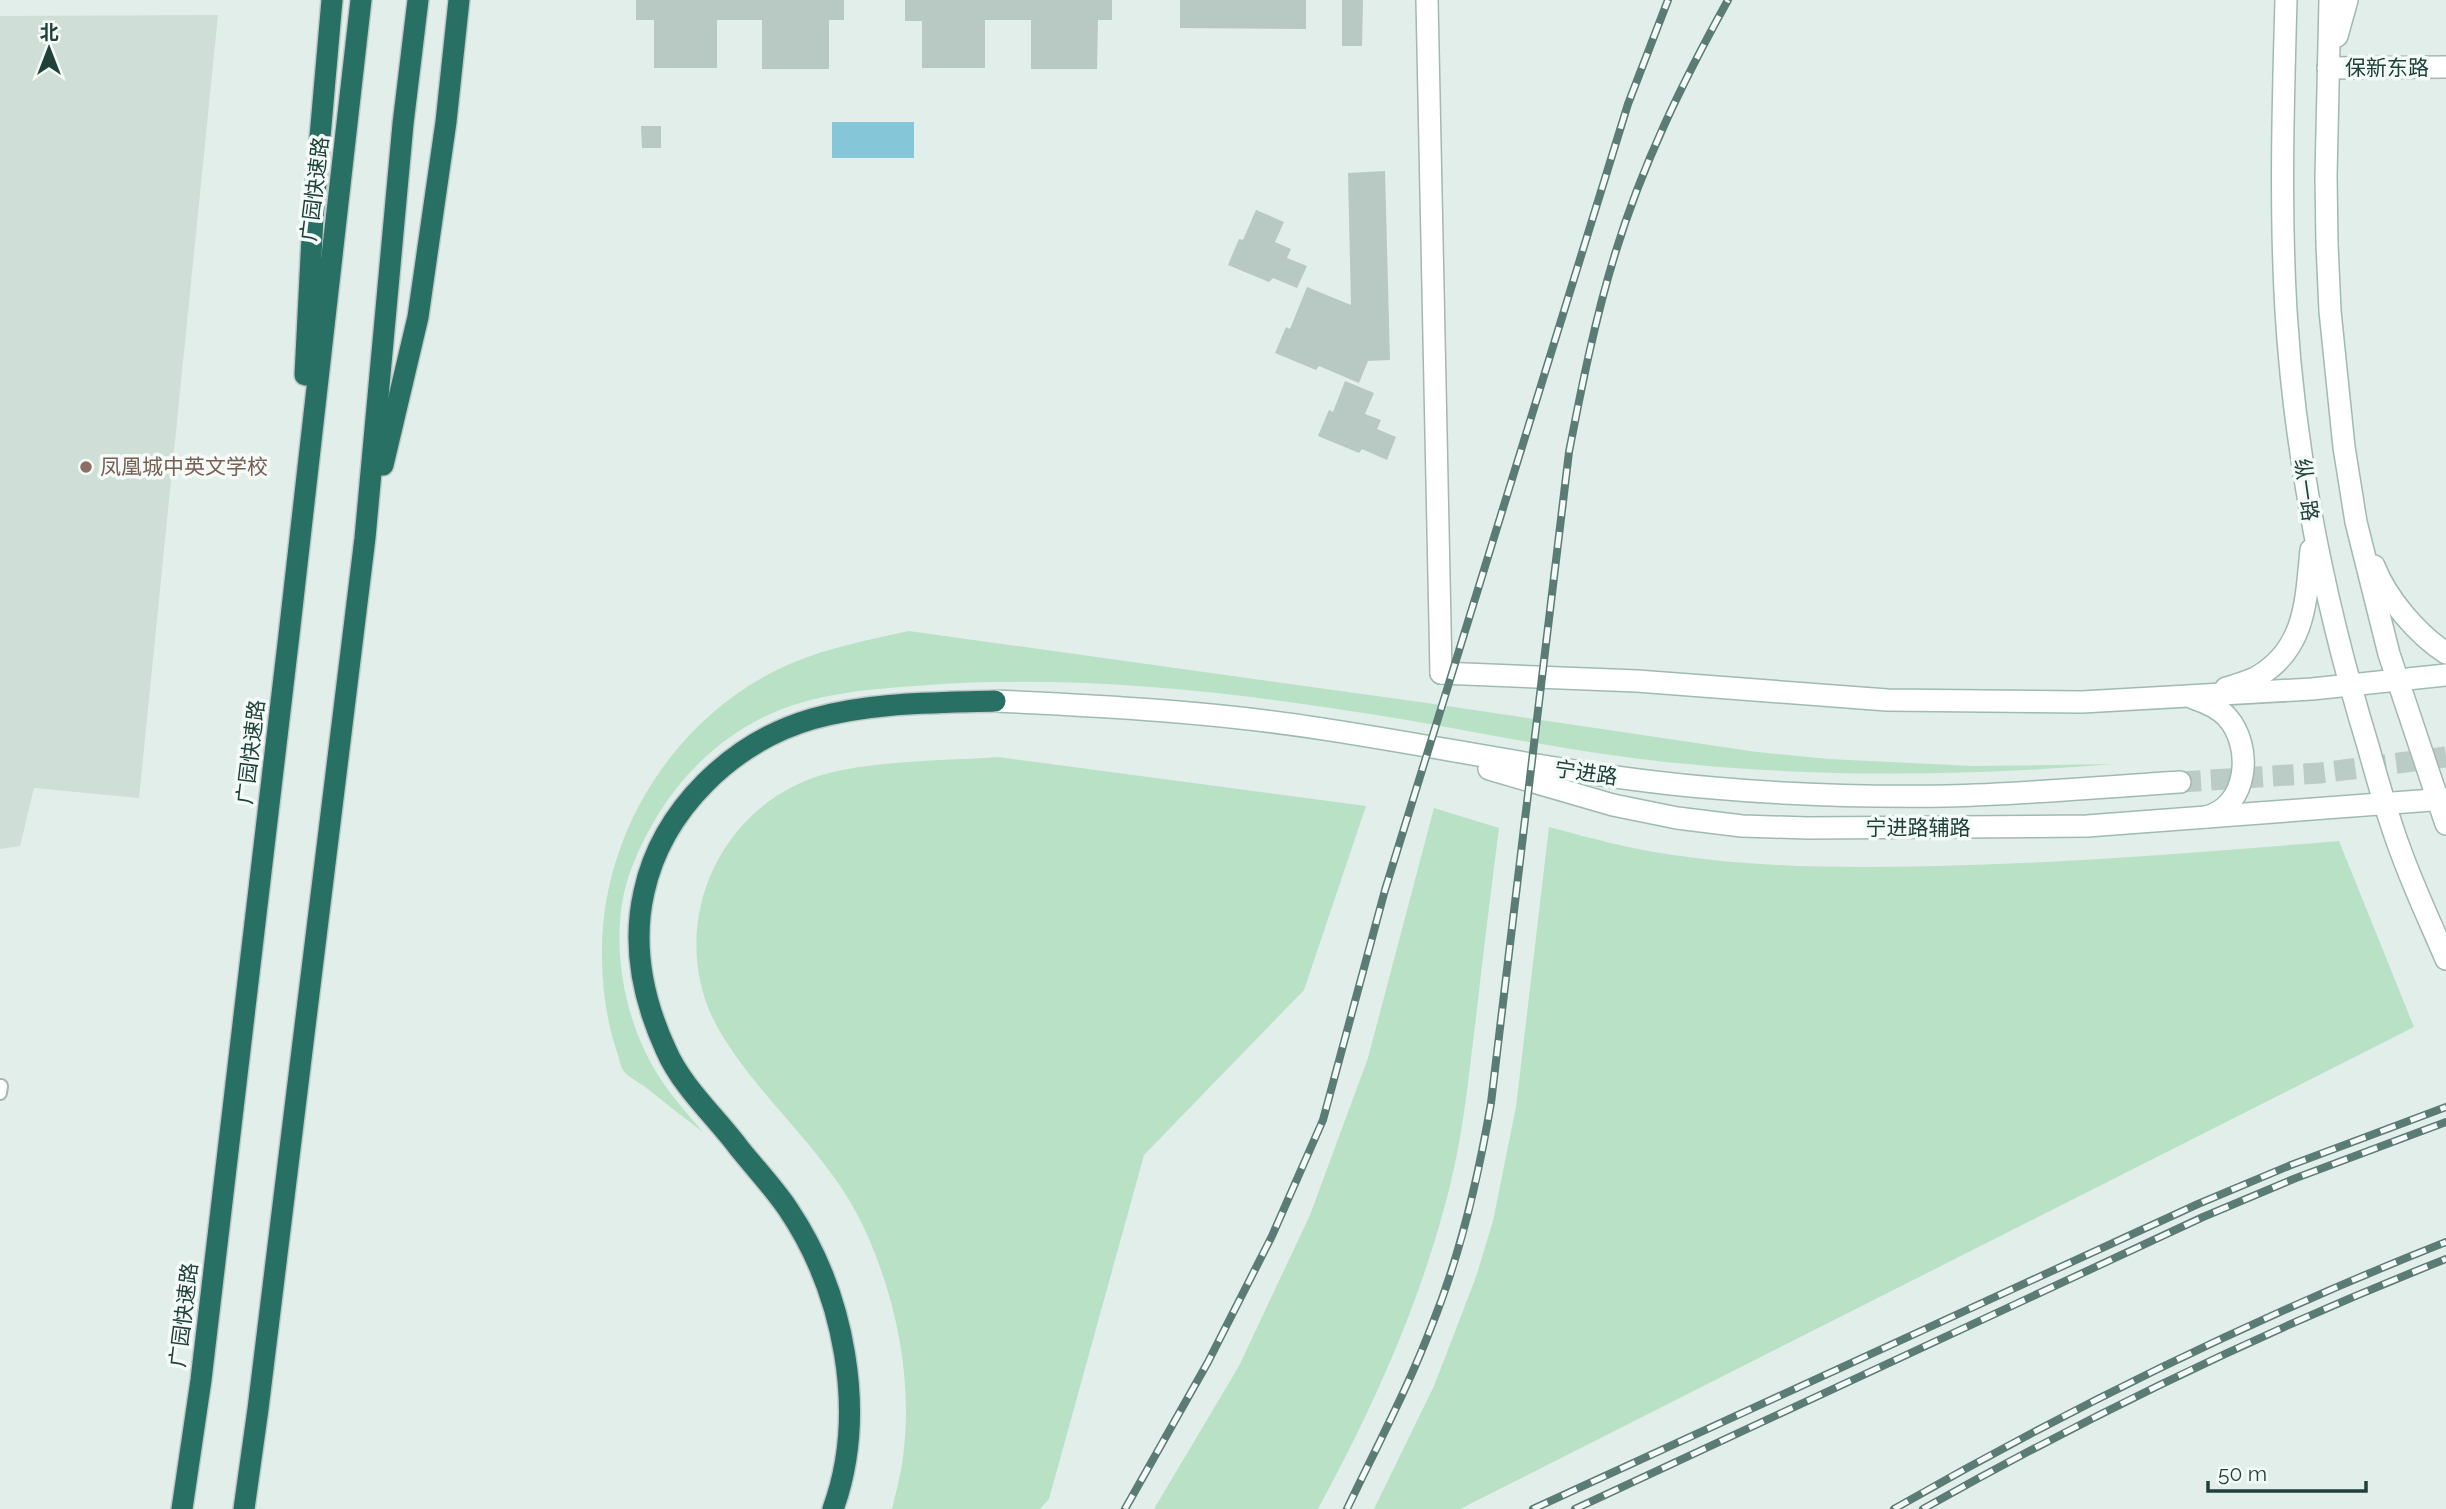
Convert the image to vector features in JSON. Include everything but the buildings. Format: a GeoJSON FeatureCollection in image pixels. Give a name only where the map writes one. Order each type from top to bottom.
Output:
{"type":"FeatureCollection","features":[{"type":"Feature","properties":{"kind":"highway"},"geometry":{"type":"LineString","coordinates":[[289,635],[313,218],[332,0]]}},
{"type":"Feature","properties":{"kind":"highway","name":"广园快速路"},"geometry":{"type":"LineString","coordinates":[[182,1509],[201,1380],[361,0]]}},
{"type":"Feature","properties":{"kind":"highway"},"geometry":{"type":"LineString","coordinates":[[244,1509],[365,538],[403,124],[418,0]]}},
{"type":"Feature","properties":{"kind":"highway"},"geometry":{"type":"LineString","coordinates":[[365,538],[418,317],[446,122],[459,0]]}},
{"type":"Feature","properties":{"kind":"highway"},"geometry":{"type":"LineString","coordinates":[[833,1509],[846,1450],[849,1399],[844,1349],[832,1300],[813,1253],[788,1209],[689,1088],[667,1053],[651,1015],[642,974],[639,933],[644,891],[658,851],[678,815],[705,782],[737,755],[773,734],[813,719],[854,711],[995,701]]}},
{"type":"Feature","properties":{"kind":"street"},"geometry":{"type":"LineString","coordinates":[[1427,0],[1441,673],[1637,681],[1887,700],[2082,702],[2189,697],[2446,675]]}},
{"type":"Feature","properties":{"kind":"street","name":"纵一路"},"geometry":{"type":"LineString","coordinates":[[2286,0],[2283,245],[2292,384],[2312,531],[2349,685],[2385,804],[2401,852],[2446,959]]}},
{"type":"Feature","properties":{"kind":"street","name":"纵一路"},"geometry":{"type":"LineString","coordinates":[[2330,0],[2326,176],[2330,311],[2344,447],[2356,522],[2389,654],[2442,799],[2446,824]]}},
{"type":"Feature","properties":{"kind":"street"},"geometry":{"type":"LineString","coordinates":[[2328,68],[2347,0]]}},
{"type":"Feature","properties":{"kind":"street","name":"保新东路"},"geometry":{"type":"LineString","coordinates":[[2328,68],[2446,67]]}},
{"type":"Feature","properties":{"kind":"street"},"geometry":{"type":"LineString","coordinates":[[2356,522],[2376,573],[2400,608],[2425,640],[2446,653]]}},
{"type":"Feature","properties":{"kind":"street"},"geometry":{"type":"LineString","coordinates":[[2189,697],[2257,677],[2281,659],[2298,633],[2306,604],[2312,531]]}},
{"type":"Feature","properties":{"kind":"street"},"geometry":{"type":"LineString","coordinates":[[2189,697],[2209,703],[2226,715],[2238,733],[2244,752],[2243,773],[2236,793],[2219,811],[2194,820]]}},
{"type":"Feature","properties":{"kind":"street","name":"宁进路"},"geometry":{"type":"LineString","coordinates":[[995,701],[1145,709],[1239,718],[1401,741],[1635,780],[1790,793],[1959,795],[2180,782]]}},
{"type":"Feature","properties":{"kind":"street","name":"宁进路辅路"},"geometry":{"type":"LineString","coordinates":[[1401,741],[1613,805],[1677,818],[1742,826],[1998,828],[2194,820],[2442,799]]}},
{"type":"Feature","properties":{"kind":"lane"},"geometry":{"type":"LineString","coordinates":[[0,1093],[1,1086]]}},
{"type":"Feature","properties":{"kind":"shaded area","name":"凤凰城中英文学校"},"geometry":{"type":"Polygon","coordinates":[[[218,15],[139,798],[34,788],[20,846],[0,849],[0,16],[218,15]]]}},
{"type":"Feature","properties":{"kind":"green space"},"geometry":{"type":"Polygon","coordinates":[[[909,631],[1757,752],[1829,759],[1972,766],[2115,764],[1877,774],[1759,770],[1640,759],[1284,701],[1106,684],[987,682],[928,685],[844,693],[803,702],[764,717],[740,730],[699,763],[681,782],[651,826],[639,850],[623,898],[620,922],[622,972],[633,1021],[657,1074],[703,1132],[625,1072],[611,1031],[602,969],[605,910],[615,865],[631,822],[653,781],[681,745],[714,712],[751,685],[792,663],[821,653],[909,631]]]}},
{"type":"Feature","properties":{"kind":"green space"},"geometry":{"type":"Polygon","coordinates":[[[998,757],[1366,806],[1304,990],[1144,1155],[1049,1499],[1040,1509],[892,1509],[903,1457],[906,1399],[900,1341],[886,1285],[865,1230],[834,1177],[755,1081],[719,1030],[703,991],[697,952],[699,912],[711,874],[730,840],[757,811],[790,788],[829,773],[849,769],[998,757]]]}},
{"type":"Feature","properties":{"kind":"green space"},"geometry":{"type":"Polygon","coordinates":[[[1434,808],[1499,828],[1468,1086],[1457,1154],[1433,1246],[1401,1336],[1362,1424],[1318,1509],[1154,1509],[1239,1366],[1310,1215],[1368,1058],[1434,808]]]}},
{"type":"Feature","properties":{"kind":"green space"},"geometry":{"type":"Polygon","coordinates":[[[1549,827],[1673,855],[1772,865],[1838,867],[2038,862],[2339,841],[2414,1027],[1460,1509],[1374,1509],[1434,1386],[1476,1277],[1493,1221],[1516,1107],[1549,827]]]}},
{"type":"Feature","properties":{"kind":"water"},"geometry":{"type":"Polygon","coordinates":[[[832,122],[914,122],[914,158],[832,158],[832,122]]]}},
{"type":"Feature","properties":{"kind":"tunnel"},"geometry":{"type":"LineString","coordinates":[[2180,782],[2320,773],[2446,757]]}},
{"type":"Feature","properties":{"kind":"railway"},"geometry":{"type":"LineString","coordinates":[[1125,1509],[1208,1362],[1272,1236],[1323,1120],[1385,890],[1628,104],[1668,0]]}},
{"type":"Feature","properties":{"kind":"railway"},"geometry":{"type":"LineString","coordinates":[[1347,1509],[1402,1395],[1432,1325],[1468,1216],[1480,1160],[1491,1103],[1569,452],[1601,303],[1626,221],[1651,156],[1695,61],[1728,0]]}},
{"type":"Feature","properties":{"kind":"railway"},"geometry":{"type":"LineString","coordinates":[[1533,1509],[2198,1204],[2291,1165],[2446,1107]]}},
{"type":"Feature","properties":{"kind":"railway"},"geometry":{"type":"LineString","coordinates":[[1575,1509],[2203,1217],[2296,1178],[2446,1122]]}},
{"type":"Feature","properties":{"kind":"railway"},"geometry":{"type":"LineString","coordinates":[[1894,1509],[1961,1471],[2166,1365],[2305,1301],[2446,1242]]}},
{"type":"Feature","properties":{"kind":"railway"},"geometry":{"type":"LineString","coordinates":[[1923,1509],[2180,1375],[2312,1315],[2446,1259]]}},
{"type":"Feature","properties":{"kind":"place","name":"凤凰城中英文学校"},"geometry":{"type":"Point","coordinates":[86,467]}}]}
